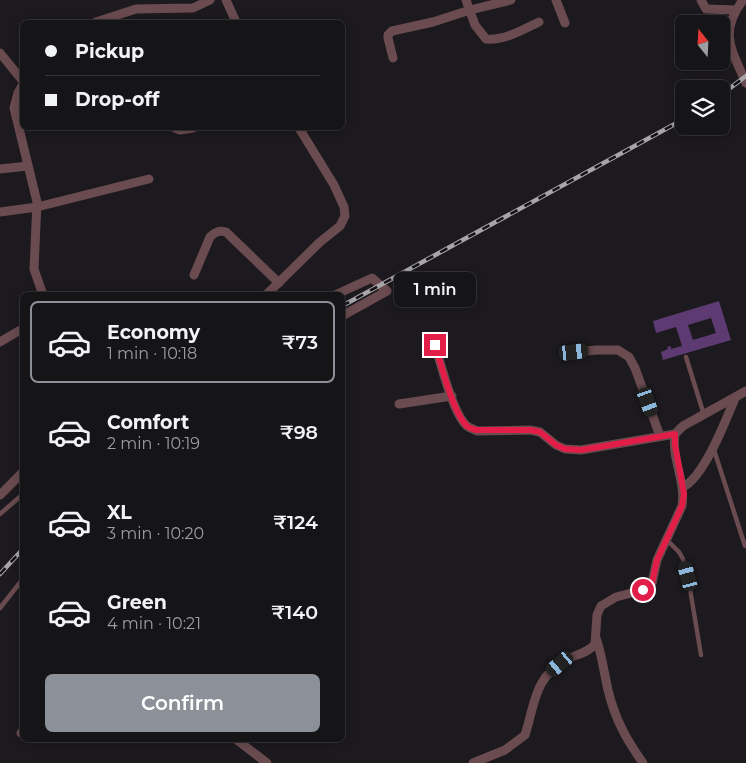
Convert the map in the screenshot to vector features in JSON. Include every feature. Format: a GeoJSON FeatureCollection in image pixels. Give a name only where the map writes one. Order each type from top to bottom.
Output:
{"type":"FeatureCollection","features":[{"type":"Feature","properties":{"kind":"street"},"geometry":{"type":"LineString","coordinates":[[102,20],[136,9],[193,8],[210,0]]}},
{"type":"Feature","properties":{"kind":"street"},"geometry":{"type":"LineString","coordinates":[[226,0],[235,20]]}},
{"type":"Feature","properties":{"kind":"street"},"geometry":{"type":"LineString","coordinates":[[466,0],[478,30],[486,39],[502,38],[538,22]]}},
{"type":"Feature","properties":{"kind":"street"},"geometry":{"type":"LineString","coordinates":[[393,58],[388,38],[392,31],[433,22],[470,10],[511,0]]}},
{"type":"Feature","properties":{"kind":"street"},"geometry":{"type":"LineString","coordinates":[[556,0],[565,23]]}},
{"type":"Feature","properties":{"kind":"street"},"geometry":{"type":"LineString","coordinates":[[701,0],[706,9],[735,10]]}},
{"type":"Feature","properties":{"kind":"street"},"geometry":{"type":"LineString","coordinates":[[743,0],[735,10],[728,36],[730,48],[746,83]]}},
{"type":"Feature","properties":{"kind":"street"},"geometry":{"type":"LineString","coordinates":[[0,53],[20,78]]}},
{"type":"Feature","properties":{"kind":"street"},"geometry":{"type":"LineString","coordinates":[[20,90],[14,108],[37,207],[34,268],[42,292]]}},
{"type":"Feature","properties":{"kind":"street"},"geometry":{"type":"LineString","coordinates":[[269,292],[320,242],[340,226],[345,216],[344,207],[334,185],[300,130]]}},
{"type":"Feature","properties":{"kind":"street"},"geometry":{"type":"LineString","coordinates":[[0,169],[28,166]]}},
{"type":"Feature","properties":{"kind":"street"},"geometry":{"type":"LineString","coordinates":[[0,212],[37,207],[149,179]]}},
{"type":"Feature","properties":{"kind":"street"},"geometry":{"type":"LineString","coordinates":[[194,275],[210,237],[215,232],[222,231],[230,236],[279,283]]}},
{"type":"Feature","properties":{"kind":"street"},"geometry":{"type":"LineString","coordinates":[[342,292],[372,278],[387,291],[345,314]]}},
{"type":"Feature","properties":{"kind":"street"},"geometry":{"type":"LineString","coordinates":[[0,342],[20,330]]}},
{"type":"Feature","properties":{"kind":"street"},"geometry":{"type":"LineString","coordinates":[[435,345],[452,396],[465,425],[477,430],[530,430],[540,432],[556,445],[565,449],[581,450],[675,434],[683,426],[746,391]]}},
{"type":"Feature","properties":{"kind":"street"},"geometry":{"type":"LineString","coordinates":[[574,352],[618,350],[629,357],[635,368],[660,436]]}},
{"type":"Feature","properties":{"kind":"street"},"geometry":{"type":"LineString","coordinates":[[400,404],[452,396]]}},
{"type":"Feature","properties":{"kind":"street"},"geometry":{"type":"LineString","coordinates":[[683,488],[695,477],[713,447],[735,398]]}},
{"type":"Feature","properties":{"kind":"street"},"geometry":{"type":"LineString","coordinates":[[643,763],[626,739],[609,691],[601,652],[596,638],[597,615],[601,606],[616,597],[643,590],[648,587],[654,578],[657,560],[682,506],[683,488],[675,445],[675,434]]}},
{"type":"Feature","properties":{"kind":"street"},"geometry":{"type":"LineString","coordinates":[[0,495],[20,475]]}},
{"type":"Feature","properties":{"kind":"street"},"geometry":{"type":"LineString","coordinates":[[473,763],[504,750],[523,738],[528,727],[536,693],[548,674],[567,659],[591,648],[596,638]]}},
{"type":"Feature","properties":{"kind":"street"},"geometry":{"type":"LineString","coordinates":[[240,742],[267,763]]}},
{"type":"Feature","properties":{"kind":"street"},"geometry":{"type":"LineString","coordinates":[[250,763],[251,751]]}},
{"type":"Feature","properties":{"kind":"lane"},"geometry":{"type":"LineString","coordinates":[[686,357],[704,414]]}},
{"type":"Feature","properties":{"kind":"lane"},"geometry":{"type":"LineString","coordinates":[[713,447],[745,546]]}},
{"type":"Feature","properties":{"kind":"lane"},"geometry":{"type":"LineString","coordinates":[[0,514],[20,498]]}},
{"type":"Feature","properties":{"kind":"lane"},"geometry":{"type":"LineString","coordinates":[[666,540],[679,552],[683,559],[688,576],[701,655]]}},
{"type":"Feature","properties":{"kind":"lane"},"geometry":{"type":"LineString","coordinates":[[0,608],[20,583]]}},
{"type":"Feature","properties":{"kind":"building"},"geometry":{"type":"Polygon","coordinates":[[[719,301],[731,340],[663,360],[661,352],[668,349],[667,347],[671,346],[671,349],[682,346],[676,327],[656,333],[653,321],[719,301]],[[711,318],[688,325],[693,340],[716,333],[711,318]]]}},
{"type":"Feature","properties":{"kind":"railway"},"geometry":{"type":"LineString","coordinates":[[730,88],[746,76]]}},
{"type":"Feature","properties":{"kind":"railway"},"geometry":{"type":"LineString","coordinates":[[345,304],[675,124]]}},
{"type":"Feature","properties":{"kind":"railway"},"geometry":{"type":"LineString","coordinates":[[0,574],[20,552]]}},
{"type":"Feature","properties":{"kind":"route"},"geometry":{"type":"LineString","coordinates":[[435,345],[456,408],[465,425],[471,429],[530,430],[540,432],[556,445],[571,450],[581,450],[675,434],[675,445],[684,494],[682,506],[657,560],[652,583],[643,590]]}}]}
